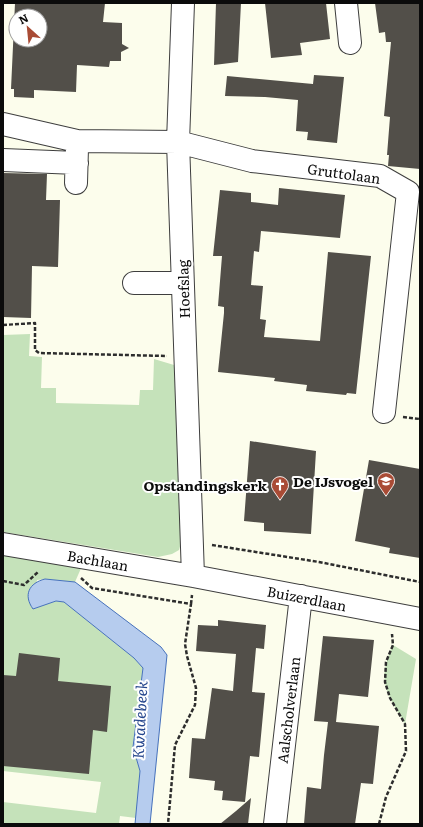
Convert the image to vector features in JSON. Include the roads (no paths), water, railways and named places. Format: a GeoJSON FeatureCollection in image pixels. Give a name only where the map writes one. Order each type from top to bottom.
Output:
{"type":"FeatureCollection","features":[{"type":"Feature","properties":{"kind":"street","name":"Hoefslag"},"geometry":{"type":"LineString","coordinates":[[183,3],[178,142],[193,576]]}},
{"type":"Feature","properties":{"kind":"street"},"geometry":{"type":"LineString","coordinates":[[346,3],[350,43]]}},
{"type":"Feature","properties":{"kind":"street","name":"Gruttolaan"},"geometry":{"type":"LineString","coordinates":[[3,124],[77,141],[178,142],[252,161],[380,176],[414,192],[384,412]]}},
{"type":"Feature","properties":{"kind":"street"},"geometry":{"type":"LineString","coordinates":[[3,160],[77,173],[77,141]]}},
{"type":"Feature","properties":{"kind":"street"},"geometry":{"type":"LineString","coordinates":[[134,283],[182,283]]}},
{"type":"Feature","properties":{"kind":"street","name":"Bachlaan"},"geometry":{"type":"LineString","coordinates":[[3,544],[193,576]]}},
{"type":"Feature","properties":{"kind":"street","name":"Buizerdlaan"},"geometry":{"type":"LineString","coordinates":[[193,576],[420,619]]}},
{"type":"Feature","properties":{"kind":"street","name":"Aalscholverlaan"},"geometry":{"type":"LineString","coordinates":[[274,824],[301,596]]}},
{"type":"Feature","properties":{"kind":"water","name":"Kwadebeek"},"geometry":{"type":"Polygon","coordinates":[[[45,579],[75,582],[161,647],[167,655],[150,824],[135,824],[140,771],[133,747],[143,668],[134,658],[64,602],[56,601],[33,609],[28,599],[29,590],[35,583],[45,579]]]}},
{"type":"Feature","properties":{"kind":"place","name":"De IJsvogel"},"geometry":{"type":"Point","coordinates":[386,496]}},
{"type":"Feature","properties":{"kind":"place","name":"Opstandingskerk"},"geometry":{"type":"Point","coordinates":[280,500]}}]}
